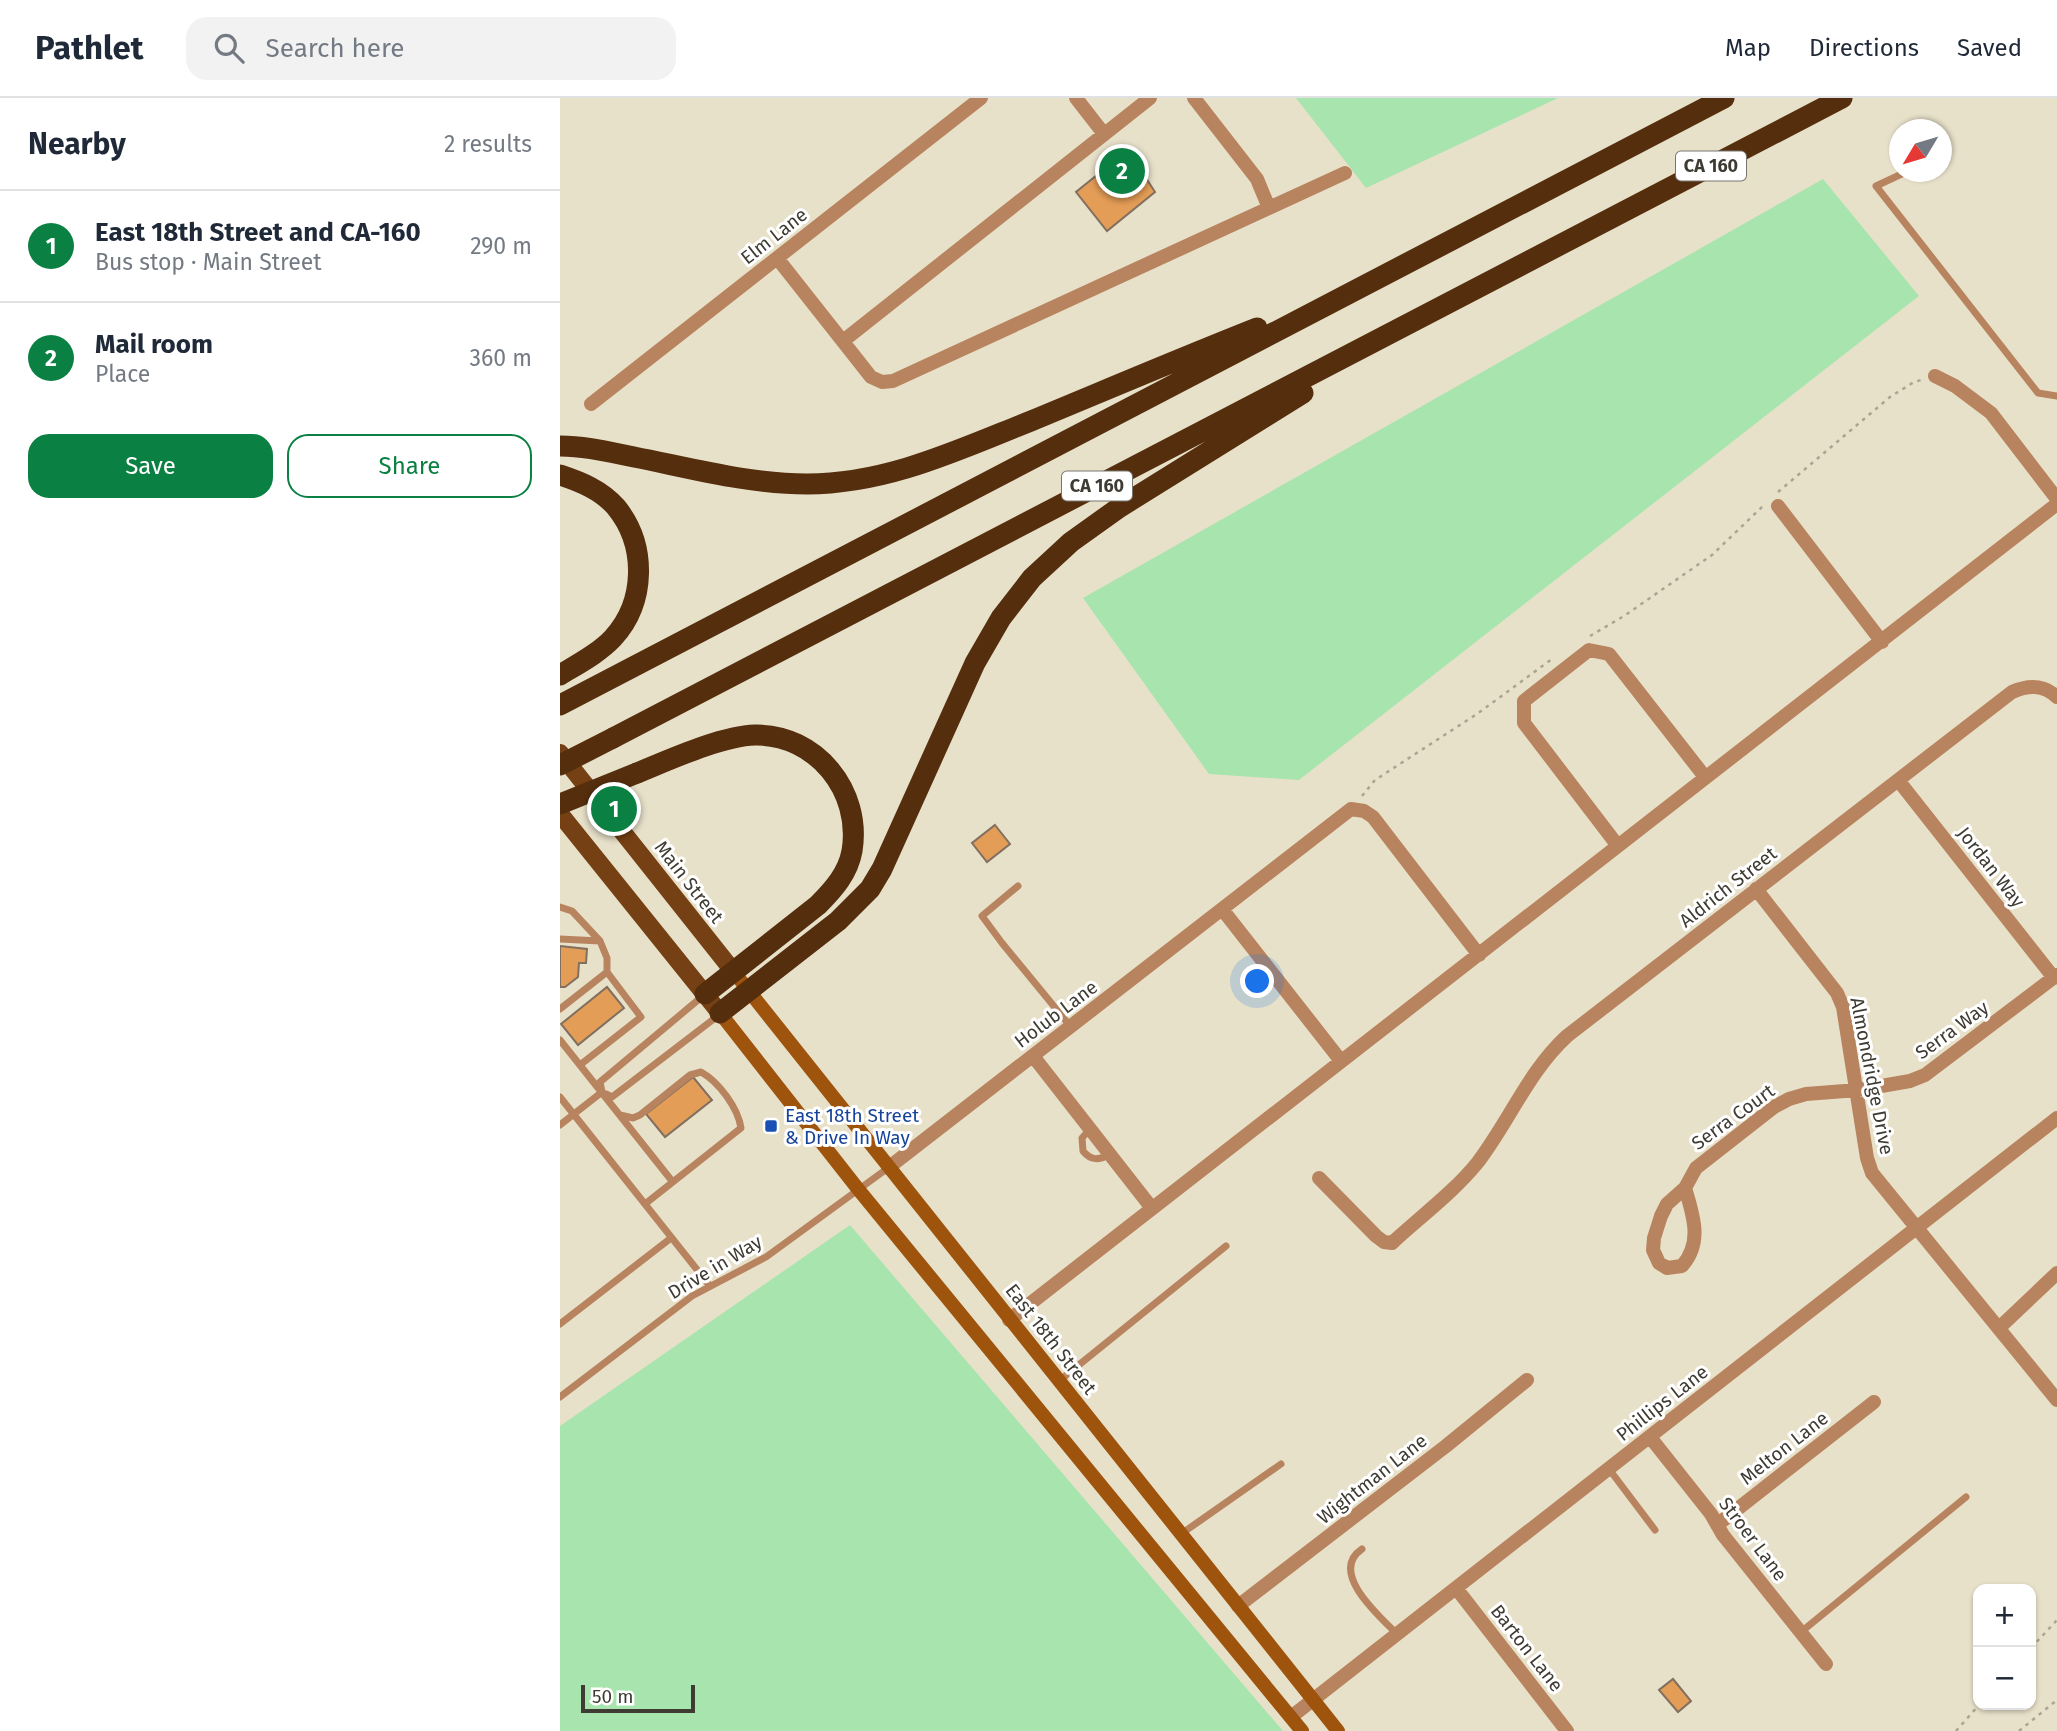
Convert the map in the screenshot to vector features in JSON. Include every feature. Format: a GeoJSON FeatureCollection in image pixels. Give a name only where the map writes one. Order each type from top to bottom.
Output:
{"type":"FeatureCollection","features":[{"type":"Feature","properties":{"kind":"highway","name":"CA 160"},"geometry":{"type":"LineString","coordinates":[[560,705],[1724,98]]}},
{"type":"Feature","properties":{"kind":"highway","name":"CA 160"},"geometry":{"type":"LineString","coordinates":[[560,765],[1842,98]]}},
{"type":"Feature","properties":{"kind":"highway"},"geometry":{"type":"LineString","coordinates":[[720,1013],[838,921],[870,890],[987,639],[1016,597],[1051,559],[1120,507],[1218,444],[1316,384],[1510,285],[1581,234]]}},
{"type":"Feature","properties":{"kind":"highway"},"geometry":{"type":"LineString","coordinates":[[560,446],[595,449],[718,474],[777,482],[830,483],[884,476],[939,458],[1373,281]]}},
{"type":"Feature","properties":{"kind":"highway"},"geometry":{"type":"LineString","coordinates":[[560,475],[581,482],[601,494],[616,508],[635,545],[639,564],[634,605],[625,622],[612,639],[564,672]]}},
{"type":"Feature","properties":{"kind":"highway"},"geometry":{"type":"LineString","coordinates":[[560,804],[709,746],[754,735],[776,737],[798,745],[831,770],[851,810],[853,832],[851,853],[835,888],[818,905],[705,994]]}},
{"type":"Feature","properties":{"kind":"main road","name":"Main Street"},"geometry":{"type":"LineString","coordinates":[[560,753],[733,971]]}},
{"type":"Feature","properties":{"kind":"main road"},"geometry":{"type":"LineString","coordinates":[[560,814],[858,1189],[1302,1731]]}},
{"type":"Feature","properties":{"kind":"main road","name":"East 18th Street"},"geometry":{"type":"LineString","coordinates":[[733,971],[1338,1731]]}},
{"type":"Feature","properties":{"kind":"street","name":"Elm Lane"},"geometry":{"type":"LineString","coordinates":[[591,404],[981,98]]}},
{"type":"Feature","properties":{"kind":"street"},"geometry":{"type":"LineString","coordinates":[[1076,98],[1104,134]]}},
{"type":"Feature","properties":{"kind":"street"},"geometry":{"type":"LineString","coordinates":[[843,341],[1150,98]]}},
{"type":"Feature","properties":{"kind":"street"},"geometry":{"type":"LineString","coordinates":[[1194,98],[1257,179],[1269,208]]}},
{"type":"Feature","properties":{"kind":"street"},"geometry":{"type":"LineString","coordinates":[[777,258],[871,377],[882,382],[893,381],[1345,173]]}},
{"type":"Feature","properties":{"kind":"street"},"geometry":{"type":"LineString","coordinates":[[1935,376],[1955,386],[1991,413],[2057,499]]}},
{"type":"Feature","properties":{"kind":"street"},"geometry":{"type":"LineString","coordinates":[[1777,500],[1882,642]]}},
{"type":"Feature","properties":{"kind":"street"},"geometry":{"type":"LineString","coordinates":[[1009,1320],[2057,504]]}},
{"type":"Feature","properties":{"kind":"street"},"geometry":{"type":"LineString","coordinates":[[1618,846],[1524,723],[1524,701],[1589,650],[1609,654],[1705,777]]}},
{"type":"Feature","properties":{"kind":"street","name":"Aldrich Street"},"geometry":{"type":"LineString","coordinates":[[1319,1178],[1376,1236],[1384,1242],[1392,1243],[1465,1176],[1489,1146],[1549,1052],[1567,1036],[2012,692],[2027,686],[2041,687],[2057,697]]}},
{"type":"Feature","properties":{"kind":"street","name":"Jordan Way"},"geometry":{"type":"LineString","coordinates":[[1898,780],[2055,977]]}},
{"type":"Feature","properties":{"kind":"street","name":"Holub Lane"},"geometry":{"type":"LineString","coordinates":[[888,1168],[1351,809],[1364,811],[1373,817],[1479,955]]}},
{"type":"Feature","properties":{"kind":"street","name":"Almondridge Drive"},"geometry":{"type":"LineString","coordinates":[[1756,889],[1837,993],[1843,1007],[1867,1157],[1872,1173],[2057,1400]]}},
{"type":"Feature","properties":{"kind":"street"},"geometry":{"type":"LineString","coordinates":[[1222,909],[1341,1061]]}},
{"type":"Feature","properties":{"kind":"street","name":"Serra Way"},"geometry":{"type":"LineString","coordinates":[[1858,1090],[1910,1081],[1925,1075],[2055,977]]}},
{"type":"Feature","properties":{"kind":"street"},"geometry":{"type":"LineString","coordinates":[[1033,1056],[1151,1207]]}},
{"type":"Feature","properties":{"kind":"street","name":"Serra Court"},"geometry":{"type":"LineString","coordinates":[[1685,1188],[1695,1224],[1692,1250],[1682,1266],[1667,1268],[1655,1258],[1654,1238],[1667,1204],[1685,1188],[1696,1168],[1774,1107],[1806,1094],[1858,1090]]}},
{"type":"Feature","properties":{"kind":"street","name":"Phillips Lane"},"geometry":{"type":"LineString","coordinates":[[1291,1717],[2057,1118]]}},
{"type":"Feature","properties":{"kind":"street"},"geometry":{"type":"LineString","coordinates":[[1999,1328],[2057,1273]]}},
{"type":"Feature","properties":{"kind":"street","name":"Wightman Lane"},"geometry":{"type":"LineString","coordinates":[[1238,1606],[1527,1380]]}},
{"type":"Feature","properties":{"kind":"street","name":"Melton Lane"},"geometry":{"type":"LineString","coordinates":[[1717,1525],[1874,1402]]}},
{"type":"Feature","properties":{"kind":"street","name":"Stroer Lane"},"geometry":{"type":"LineString","coordinates":[[1650,1437],[1826,1664]]}},
{"type":"Feature","properties":{"kind":"street","name":"Barton Lane"},"geometry":{"type":"LineString","coordinates":[[1456,1588],[1567,1731]]}},
{"type":"Feature","properties":{"kind":"lane"},"geometry":{"type":"LineString","coordinates":[[1889,180],[1876,186],[2038,393],[2057,396]]}},
{"type":"Feature","properties":{"kind":"lane"},"geometry":{"type":"LineString","coordinates":[[1018,886],[982,916],[1071,1028]]}},
{"type":"Feature","properties":{"kind":"lane"},"geometry":{"type":"LineString","coordinates":[[560,907],[572,911],[600,941],[607,958],[607,972],[641,1017],[580,1065]]}},
{"type":"Feature","properties":{"kind":"lane"},"geometry":{"type":"LineString","coordinates":[[560,939],[600,941]]}},
{"type":"Feature","properties":{"kind":"lane"},"geometry":{"type":"LineString","coordinates":[[560,1009],[607,972]]}},
{"type":"Feature","properties":{"kind":"lane"},"geometry":{"type":"LineString","coordinates":[[602,1092],[600,1082],[705,994]]}},
{"type":"Feature","properties":{"kind":"lane"},"geometry":{"type":"LineString","coordinates":[[602,1092],[612,1097],[720,1013]]}},
{"type":"Feature","properties":{"kind":"lane"},"geometry":{"type":"LineString","coordinates":[[560,1040],[673,1181]]}},
{"type":"Feature","properties":{"kind":"lane"},"geometry":{"type":"LineString","coordinates":[[620,1115],[633,1118],[640,1115],[690,1075],[701,1072],[717,1086],[740,1120],[741,1128],[645,1204]]}},
{"type":"Feature","properties":{"kind":"lane"},"geometry":{"type":"LineString","coordinates":[[560,1125],[602,1092]]}},
{"type":"Feature","properties":{"kind":"lane"},"geometry":{"type":"LineString","coordinates":[[560,1097],[710,1286]]}},
{"type":"Feature","properties":{"kind":"lane","name":"Drive in Way"},"geometry":{"type":"LineString","coordinates":[[560,1397],[692,1296],[766,1257],[888,1168]]}},
{"type":"Feature","properties":{"kind":"lane"},"geometry":{"type":"LineString","coordinates":[[560,1324],[671,1238]]}},
{"type":"Feature","properties":{"kind":"lane"},"geometry":{"type":"LineString","coordinates":[[1058,1381],[1226,1246]]}},
{"type":"Feature","properties":{"kind":"lane"},"geometry":{"type":"LineString","coordinates":[[1181,1534],[1281,1464]]}},
{"type":"Feature","properties":{"kind":"lane"},"geometry":{"type":"LineString","coordinates":[[1609,1469],[1655,1530]]}},
{"type":"Feature","properties":{"kind":"lane"},"geometry":{"type":"LineString","coordinates":[[1800,1632],[1966,1497]]}},
{"type":"Feature","properties":{"kind":"lane"},"geometry":{"type":"LineString","coordinates":[[1362,1549],[1350,1563],[1351,1576],[1360,1593],[1398,1634]]}},
{"type":"Feature","properties":{"kind":"path"},"geometry":{"type":"LineString","coordinates":[[1777,500],[1890,397],[1914,382],[1935,376]]}},
{"type":"Feature","properties":{"kind":"path"},"geometry":{"type":"LineString","coordinates":[[2032,1647],[2057,1620]]}},
{"type":"Feature","properties":{"kind":"path"},"geometry":{"type":"LineString","coordinates":[[2019,1731],[2057,1700]]}},
{"type":"Feature","properties":{"kind":"path"},"geometry":{"type":"LineString","coordinates":[[1955,1731],[1974,1710]]}},
{"type":"Feature","properties":{"kind":"green space"},"geometry":{"type":"Polygon","coordinates":[[[1296,98],[1558,98],[1366,188],[1296,98]]]}},
{"type":"Feature","properties":{"kind":"green space"},"geometry":{"type":"Polygon","coordinates":[[[1823,179],[1919,296],[1299,780],[1209,774],[1083,598],[1823,179]]]}},
{"type":"Feature","properties":{"kind":"green space"},"geometry":{"type":"Polygon","coordinates":[[[850,1225],[1283,1731],[560,1731],[560,1426],[850,1225]]]}},
{"type":"Feature","properties":{"kind":"building"},"geometry":{"type":"Polygon","coordinates":[[[1128,150],[1155,192],[1107,231],[1076,192],[1128,150]]]}},
{"type":"Feature","properties":{"kind":"building"},"geometry":{"type":"Polygon","coordinates":[[[995,825],[1010,844],[987,862],[972,843],[995,825]]]}},
{"type":"Feature","properties":{"kind":"building"},"geometry":{"type":"Polygon","coordinates":[[[560,946],[587,949],[586,963],[579,963],[578,977],[565,987],[560,987],[560,946]]]}},
{"type":"Feature","properties":{"kind":"building"},"geometry":{"type":"Polygon","coordinates":[[[607,987],[624,1008],[578,1045],[561,1024],[607,987]]]}},
{"type":"Feature","properties":{"kind":"building"},"geometry":{"type":"Polygon","coordinates":[[[693,1077],[712,1100],[665,1137],[646,1114],[693,1077]]]}},
{"type":"Feature","properties":{"kind":"building"},"geometry":{"type":"Polygon","coordinates":[[[1673,1679],[1691,1701],[1678,1712],[1659,1690],[1673,1679]]]}},
{"type":"Feature","properties":{"kind":"place","name":"Mail room"},"geometry":{"type":"Point","coordinates":[1122,171]}},
{"type":"Feature","properties":{"kind":"place","name":"East 18th Street and CA-160"},"geometry":{"type":"Point","coordinates":[614,809]}},
{"type":"Feature","properties":{"kind":"place","name":"East 18th Street & Drive In Way"},"geometry":{"type":"Point","coordinates":[771,1126]}}]}
